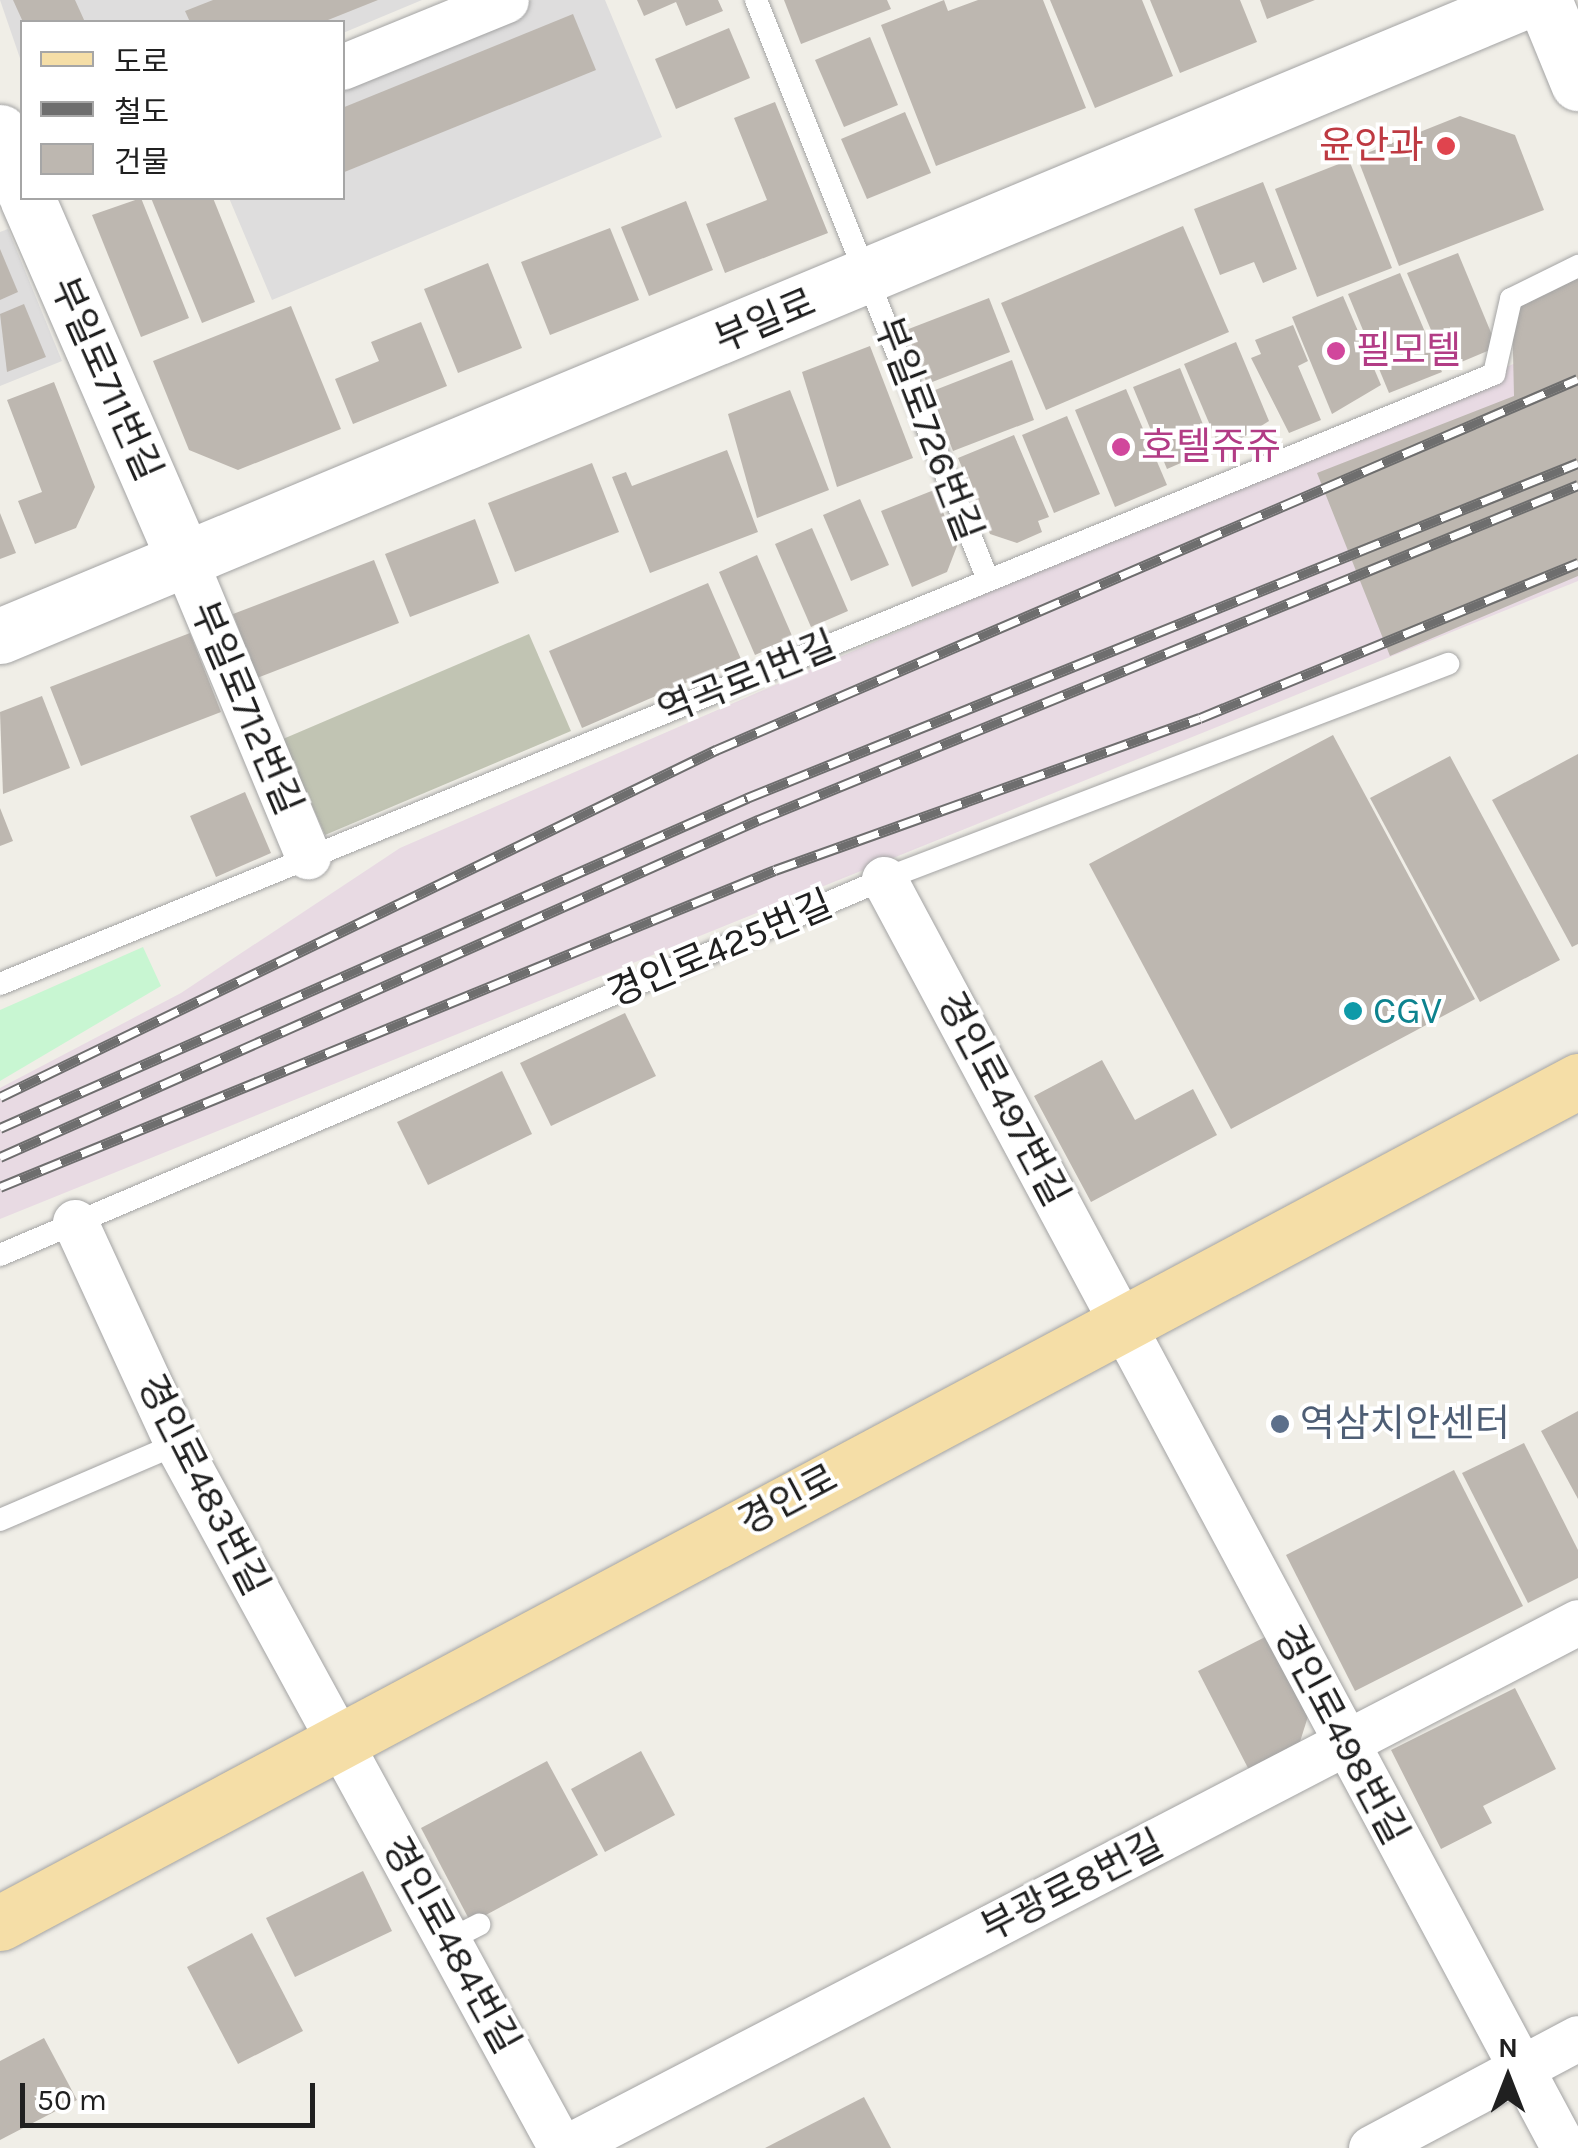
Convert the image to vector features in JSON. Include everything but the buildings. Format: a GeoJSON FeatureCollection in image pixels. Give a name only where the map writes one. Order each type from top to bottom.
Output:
{"type":"FeatureCollection","features":[{"type":"Feature","properties":{"kind":"main road","name":"경인로"},"geometry":{"type":"LineString","coordinates":[[0,1922],[340,1743],[1122,1319],[1578,1081]]}},
{"type":"Feature","properties":{"kind":"street"},"geometry":{"type":"LineString","coordinates":[[345,66],[506,0]]}},
{"type":"Feature","properties":{"kind":"street","name":"부일로"},"geometry":{"type":"LineString","coordinates":[[0,636],[868,278],[1527,0]]}},
{"type":"Feature","properties":{"kind":"street"},"geometry":{"type":"LineString","coordinates":[[1544,0],[1578,83]]}},
{"type":"Feature","properties":{"kind":"street"},"geometry":{"type":"LineString","coordinates":[[0,132],[20,183]]}},
{"type":"Feature","properties":{"kind":"street","name":"부일로711번길"},"geometry":{"type":"LineString","coordinates":[[26,200],[185,561]]}},
{"type":"Feature","properties":{"kind":"street","name":"부일로712번길"},"geometry":{"type":"LineString","coordinates":[[185,561],[308,856]]}},
{"type":"Feature","properties":{"kind":"street","name":"경인로497번길"},"geometry":{"type":"LineString","coordinates":[[884,880],[1122,1319]]}},
{"type":"Feature","properties":{"kind":"street","name":"경인로483번길"},"geometry":{"type":"LineString","coordinates":[[75,1222],[177,1444],[340,1743]]}},
{"type":"Feature","properties":{"kind":"street","name":"경인로498번길"},"geometry":{"type":"LineString","coordinates":[[1122,1319],[1345,1745],[1564,2148]]}},
{"type":"Feature","properties":{"kind":"street","name":"부광로8번길"},"geometry":{"type":"LineString","coordinates":[[563,2148],[1578,1622]]}},
{"type":"Feature","properties":{"kind":"street","name":"경인로484번길"},"geometry":{"type":"LineString","coordinates":[[340,1743],[464,1933],[563,2148]]}},
{"type":"Feature","properties":{"kind":"street"},"geometry":{"type":"LineString","coordinates":[[1371,2148],[1578,2038]]}},
{"type":"Feature","properties":{"kind":"lane","name":"부일로726번길"},"geometry":{"type":"LineString","coordinates":[[756,0],[988,580]]}},
{"type":"Feature","properties":{"kind":"lane","name":"역곡로1번길"},"geometry":{"type":"LineString","coordinates":[[0,984],[1494,374],[1510,299],[1578,266]]}},
{"type":"Feature","properties":{"kind":"lane","name":"경인로425번길"},"geometry":{"type":"LineString","coordinates":[[0,1255],[884,880],[1448,664]]}},
{"type":"Feature","properties":{"kind":"lane"},"geometry":{"type":"LineString","coordinates":[[0,1520],[177,1444]]}},
{"type":"Feature","properties":{"kind":"shaded area"},"geometry":{"type":"Polygon","coordinates":[[[0,0],[422,0],[345,32],[345,20],[20,20],[20,58],[0,0]]]}},
{"type":"Feature","properties":{"kind":"shaded area"},"geometry":{"type":"Polygon","coordinates":[[[532,0],[605,0],[662,137],[272,300],[230,200],[345,200],[345,78],[532,0]]]}},
{"type":"Feature","properties":{"kind":"shaded area"},"geometry":{"type":"Polygon","coordinates":[[[8,229],[62,361],[0,386],[0,232],[8,229]]]}},
{"type":"Feature","properties":{"kind":"shaded area"},"geometry":{"type":"Polygon","coordinates":[[[1578,336],[1578,581],[0,1219],[0,1088],[181,993],[400,848],[1578,336]]]}},
{"type":"Feature","properties":{"kind":"shaded area"},"geometry":{"type":"Polygon","coordinates":[[[529,634],[571,731],[325,835],[283,739],[529,634]]]}},
{"type":"Feature","properties":{"kind":"green space"},"geometry":{"type":"Polygon","coordinates":[[[143,947],[161,986],[0,1081],[0,1010],[143,947]]]}},
{"type":"Feature","properties":{"kind":"railway"},"geometry":{"type":"LineString","coordinates":[[0,1097],[716,750],[1578,379]]}},
{"type":"Feature","properties":{"kind":"railway"},"geometry":{"type":"LineString","coordinates":[[0,1128],[747,798],[1578,463]]}},
{"type":"Feature","properties":{"kind":"railway"},"geometry":{"type":"LineString","coordinates":[[0,1157],[758,820],[1578,485]]}},
{"type":"Feature","properties":{"kind":"railway"},"geometry":{"type":"LineString","coordinates":[[0,1187],[775,870],[1200,718],[1578,563]]}},
{"type":"Feature","properties":{"kind":"place","name":"윤안과"},"geometry":{"type":"Point","coordinates":[1446,146]}},
{"type":"Feature","properties":{"kind":"place","name":"필모텔"},"geometry":{"type":"Point","coordinates":[1336,351]}},
{"type":"Feature","properties":{"kind":"place","name":"호텔쥬쥬"},"geometry":{"type":"Point","coordinates":[1121,447]}},
{"type":"Feature","properties":{"kind":"place","name":"CGV"},"geometry":{"type":"Point","coordinates":[1353,1011]}},
{"type":"Feature","properties":{"kind":"place","name":"역삼치안센터"},"geometry":{"type":"Point","coordinates":[1280,1424]}}]}
